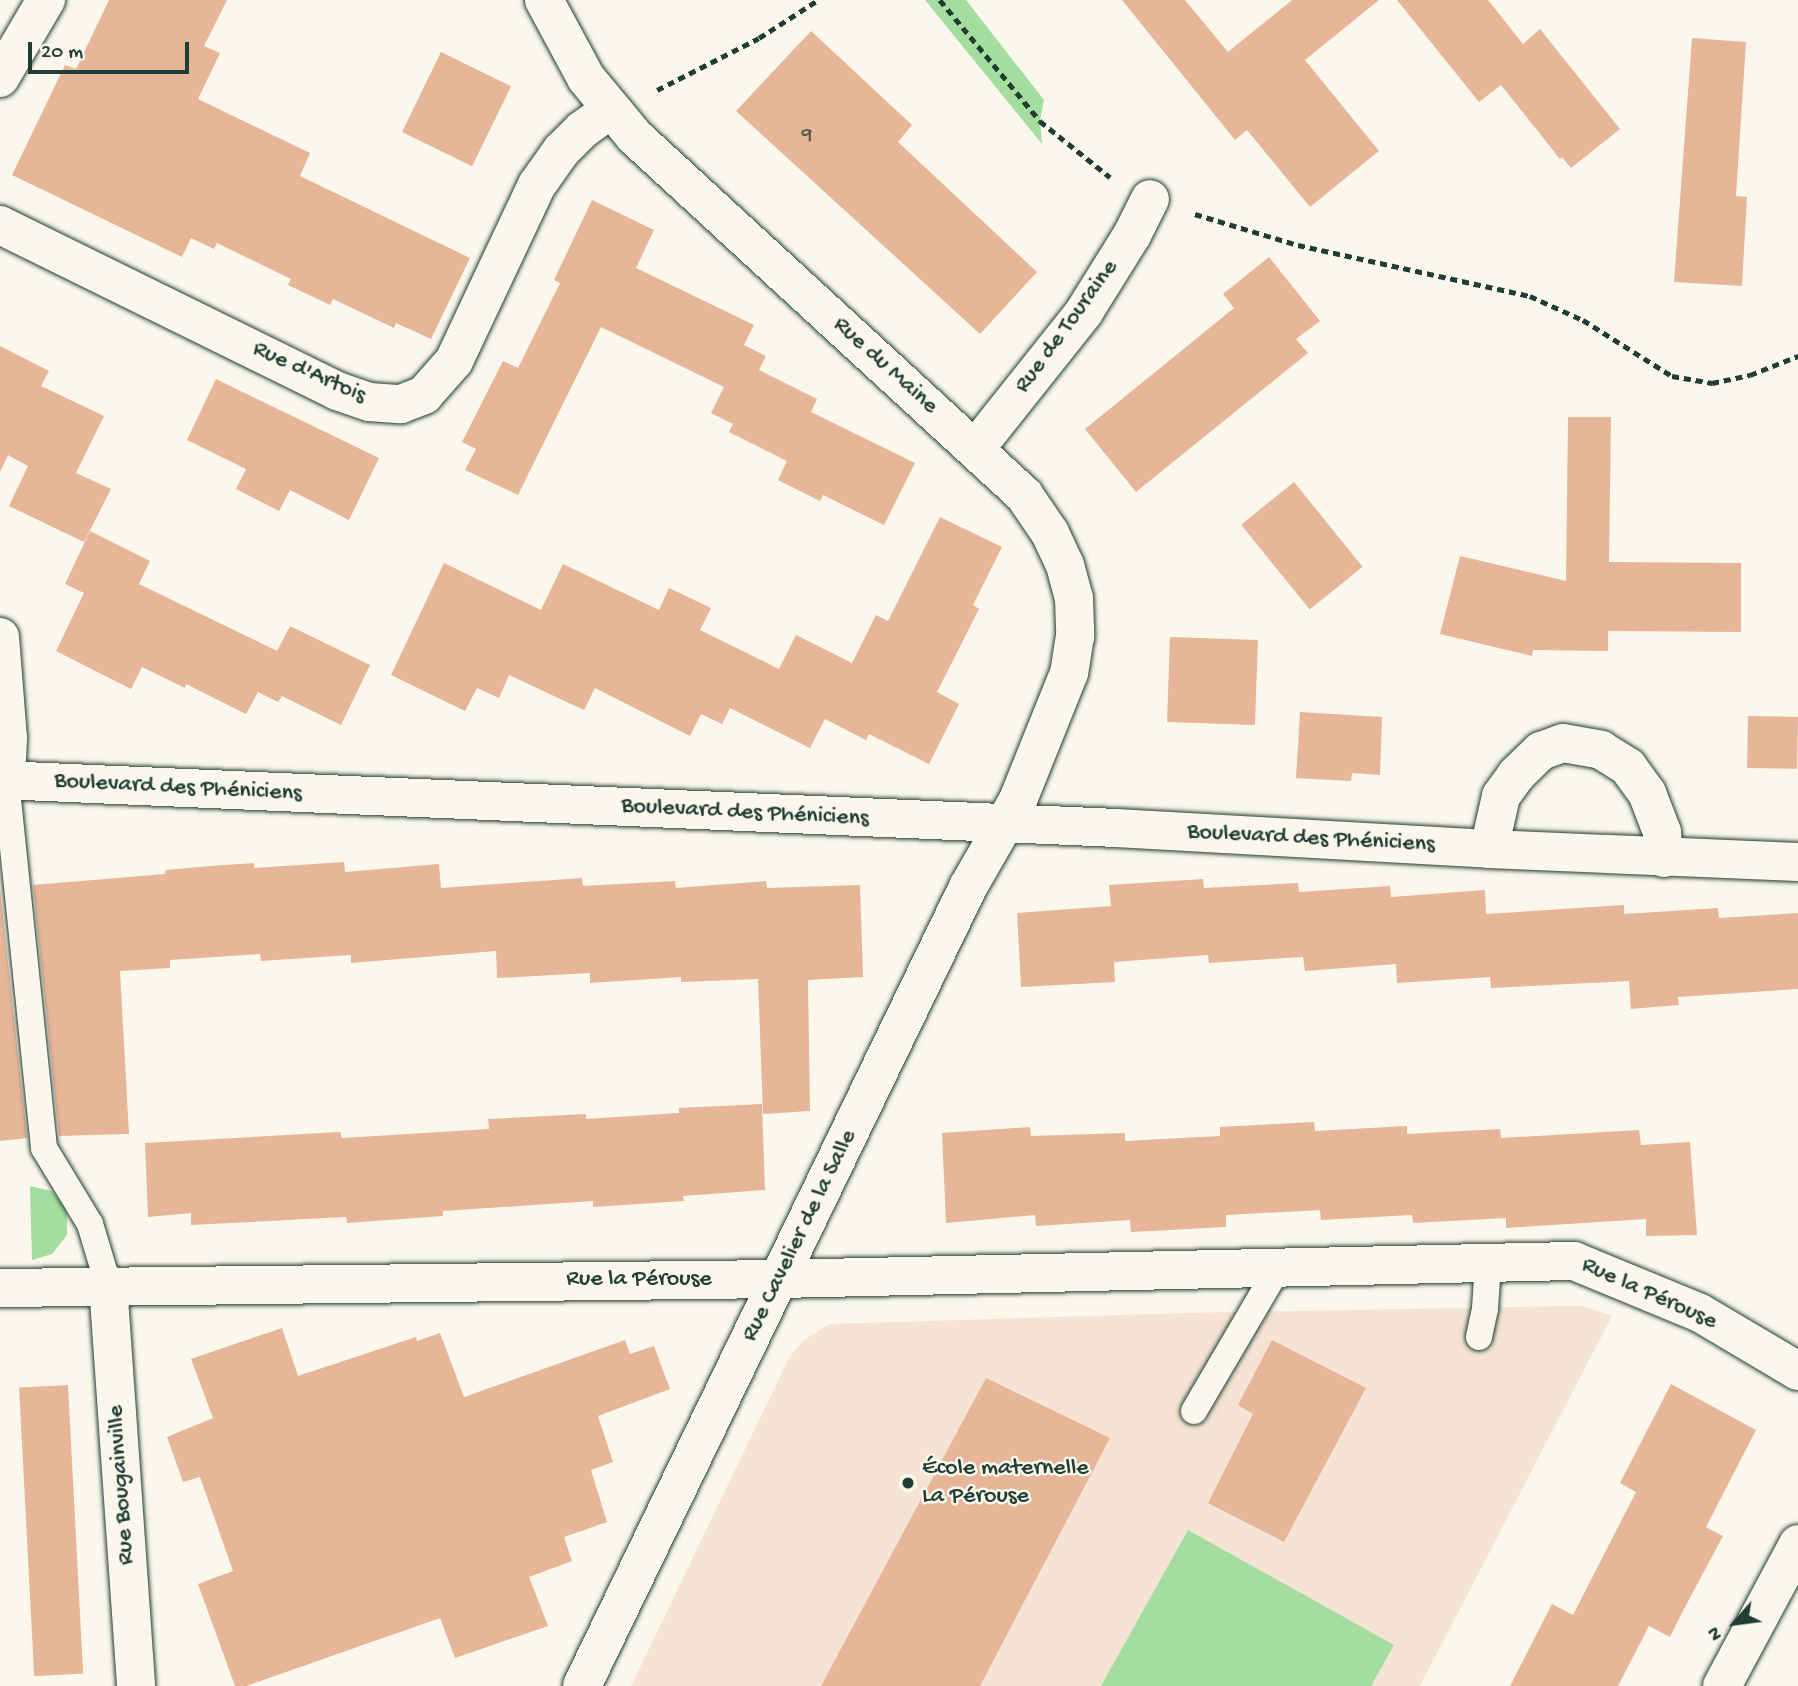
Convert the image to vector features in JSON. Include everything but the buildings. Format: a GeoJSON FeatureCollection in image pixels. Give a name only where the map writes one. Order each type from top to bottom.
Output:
{"type":"FeatureCollection","features":[{"type":"Feature","properties":{"kind":"street"},"geometry":{"type":"LineString","coordinates":[[0,78],[46,0]]}},
{"type":"Feature","properties":{"kind":"street","name":"Rue du Maine"},"geometry":{"type":"LineString","coordinates":[[544,0],[563,40],[610,110],[635,137],[976,448],[1024,495],[1050,533],[1065,565],[1074,598],[1075,636],[1069,673],[1022,788]]}},
{"type":"Feature","properties":{"kind":"street","name":"Rue d'Artois"},"geometry":{"type":"LineString","coordinates":[[0,225],[337,391],[369,402],[401,404],[424,395],[454,362],[537,185],[561,151],[582,130],[610,110]]}},
{"type":"Feature","properties":{"kind":"street","name":"Rue de Touraine"},"geometry":{"type":"LineString","coordinates":[[976,448],[1084,312],[1132,235],[1150,199]]}},
{"type":"Feature","properties":{"kind":"street"},"geometry":{"type":"LineString","coordinates":[[0,637],[5,671],[4,768]]}},
{"type":"Feature","properties":{"kind":"street"},"geometry":{"type":"LineString","coordinates":[[1489,849],[1501,796],[1516,775],[1541,751],[1563,743],[1601,750],[1628,767],[1647,793],[1662,832],[1664,858]]}},
{"type":"Feature","properties":{"kind":"street","name":"Boulevard des Phéniciens"},"geometry":{"type":"LineString","coordinates":[[4,768],[1002,824],[1664,858],[1798,862]]}},
{"type":"Feature","properties":{"kind":"street","name":"Rue Cavelier de la Salle"},"geometry":{"type":"LineString","coordinates":[[582,1686],[968,887],[1022,788]]}},
{"type":"Feature","properties":{"kind":"street","name":"Rue la Pérouse"},"geometry":{"type":"LineString","coordinates":[[0,1288],[108,1284],[779,1279],[1574,1261],[1700,1313],[1798,1371]]}},
{"type":"Feature","properties":{"kind":"street","name":"Rue Bougainville"},"geometry":{"type":"LineString","coordinates":[[108,1284],[135,1686]]}},
{"type":"Feature","properties":{"kind":"street"},"geometry":{"type":"LineString","coordinates":[[1722,1686],[1798,1544]]}},
{"type":"Feature","properties":{"kind":"lane"},"geometry":{"type":"LineString","coordinates":[[4,768],[44,1148],[90,1224],[108,1284]]}},
{"type":"Feature","properties":{"kind":"lane"},"geometry":{"type":"LineString","coordinates":[[1479,1337],[1485,1309],[1488,1263]]}},
{"type":"Feature","properties":{"kind":"lane"},"geometry":{"type":"LineString","coordinates":[[1195,1411],[1278,1268]]}},
{"type":"Feature","properties":{"kind":"path"},"geometry":{"type":"LineString","coordinates":[[610,110],[683,79],[759,38],[818,0]]}},
{"type":"Feature","properties":{"kind":"path"},"geometry":{"type":"LineString","coordinates":[[940,0],[1040,121],[1111,178],[1150,199],[1298,246],[1530,296],[1583,320],[1672,376],[1712,383],[1750,375],[1798,356]]}},
{"type":"Feature","properties":{"kind":"shaded area"},"geometry":{"type":"Polygon","coordinates":[[[1583,1306],[1612,1316],[1420,1686],[631,1686],[790,1356],[804,1340],[829,1324],[1183,1313],[1583,1306]]]}},
{"type":"Feature","properties":{"kind":"green space"},"geometry":{"type":"Polygon","coordinates":[[[925,0],[966,0],[1044,100],[1040,121],[1042,144],[925,0]]]}},
{"type":"Feature","properties":{"kind":"green space"},"geometry":{"type":"Polygon","coordinates":[[[30,1186],[52,1191],[67,1210],[67,1235],[52,1254],[32,1260],[30,1186]]]}},
{"type":"Feature","properties":{"kind":"green space"},"geometry":{"type":"Polygon","coordinates":[[[1188,1530],[1394,1645],[1371,1686],[1101,1686],[1188,1530]]]}},
{"type":"Feature","properties":{"kind":"place","name":"École maternelle La Pérouse"},"geometry":{"type":"Point","coordinates":[908,1483]}}]}
